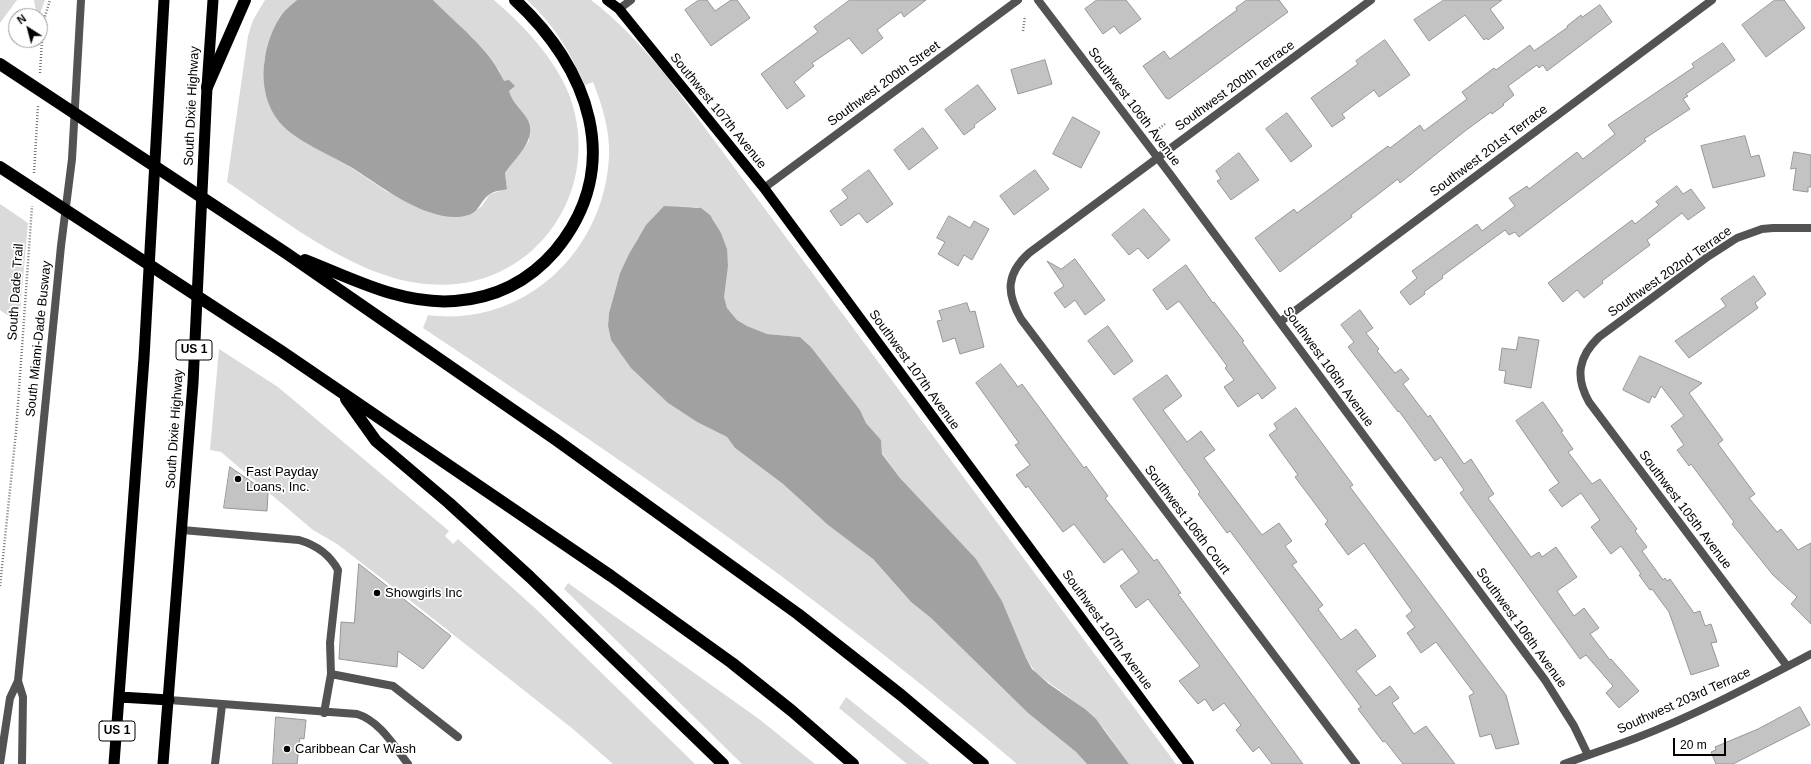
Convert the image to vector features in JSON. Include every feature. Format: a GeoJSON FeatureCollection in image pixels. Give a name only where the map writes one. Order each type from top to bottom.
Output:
{"type":"FeatureCollection","features":[{"type":"Feature","properties":{"kind":"highway","name":"US 1"},"geometry":{"type":"LineString","coordinates":[[114,764],[144,350],[164,0]]}},
{"type":"Feature","properties":{"kind":"highway","name":"South Dixie Highway"},"geometry":{"type":"LineString","coordinates":[[163,764],[193,383],[207,87],[213,0]]}},
{"type":"Feature","properties":{"kind":"highway"},"geometry":{"type":"LineString","coordinates":[[207,87],[245,0]]}},
{"type":"Feature","properties":{"kind":"highway"},"geometry":{"type":"LineString","coordinates":[[286,253],[380,291],[418,300],[437,302],[482,297],[502,291],[532,272],[552,254],[580,215],[586,198],[592,171],[592,137],[583,96],[563,56],[542,27],[514,0]]}},
{"type":"Feature","properties":{"kind":"highway"},"geometry":{"type":"LineString","coordinates":[[0,64],[286,253],[555,439],[798,614],[901,695],[983,764]]}},
{"type":"Feature","properties":{"kind":"highway"},"geometry":{"type":"LineString","coordinates":[[0,167],[281,351],[662,612],[732,663],[792,711],[853,764]]}},
{"type":"Feature","properties":{"kind":"highway"},"geometry":{"type":"LineString","coordinates":[[341,392],[376,441],[449,503],[530,577],[724,764]]}},
{"type":"Feature","properties":{"kind":"highway"},"geometry":{"type":"LineString","coordinates":[[120,697],[169,700]]}},
{"type":"Feature","properties":{"kind":"main road","name":"Southwest 107th Avenue"},"geometry":{"type":"LineString","coordinates":[[607,0],[619,9],[764,188],[1190,764]]}},
{"type":"Feature","properties":{"kind":"street","name":"South Miami-Dade Busway"},"geometry":{"type":"LineString","coordinates":[[0,764],[10,698],[18,681],[60,246],[72,159],[81,0]]}},
{"type":"Feature","properties":{"kind":"street"},"geometry":{"type":"LineString","coordinates":[[619,9],[631,0]]}},
{"type":"Feature","properties":{"kind":"street","name":"Southwest 200th Street"},"geometry":{"type":"LineString","coordinates":[[764,188],[1018,0]]}},
{"type":"Feature","properties":{"kind":"street","name":"Southwest 106th Avenue"},"geometry":{"type":"LineString","coordinates":[[1038,0],[1158,158],[1545,680],[1574,726],[1588,755]]}},
{"type":"Feature","properties":{"kind":"street","name":"Southwest 200th Terrace"},"geometry":{"type":"LineString","coordinates":[[1010,287],[1015,269],[1029,253],[1371,0]]}},
{"type":"Feature","properties":{"kind":"street","name":"Southwest 201st Terrace"},"geometry":{"type":"LineString","coordinates":[[1280,322],[1712,0]]}},
{"type":"Feature","properties":{"kind":"street","name":"Southwest 202nd Terrace"},"geometry":{"type":"LineString","coordinates":[[1582,363],[1589,348],[1599,337],[1728,243],[1762,229],[1811,228]]}},
{"type":"Feature","properties":{"kind":"street","name":"Southwest 106th Court"},"geometry":{"type":"LineString","coordinates":[[1010,287],[1010,297],[1021,319],[1356,764]]}},
{"type":"Feature","properties":{"kind":"street","name":"Southwest 105th Avenue"},"geometry":{"type":"LineString","coordinates":[[1582,363],[1580,382],[1590,402],[1787,666]]}},
{"type":"Feature","properties":{"kind":"street"},"geometry":{"type":"LineString","coordinates":[[182,530],[299,540],[309,543],[333,560],[338,570],[330,643],[331,674],[324,713]]}},
{"type":"Feature","properties":{"kind":"street","name":"Southwest 203rd Terrace"},"geometry":{"type":"LineString","coordinates":[[1564,764],[1637,738],[1686,716],[1811,654]]}},
{"type":"Feature","properties":{"kind":"street"},"geometry":{"type":"LineString","coordinates":[[331,674],[393,686],[458,737]]}},
{"type":"Feature","properties":{"kind":"street","name":"South Miami-Dade Busway"},"geometry":{"type":"LineString","coordinates":[[18,681],[23,697],[22,764]]}},
{"type":"Feature","properties":{"kind":"street"},"geometry":{"type":"LineString","coordinates":[[169,700],[324,713],[357,714],[368,718],[376,725],[408,764]]}},
{"type":"Feature","properties":{"kind":"street"},"geometry":{"type":"LineString","coordinates":[[216,764],[222,705]]}},
{"type":"Feature","properties":{"kind":"path"},"geometry":{"type":"LineString","coordinates":[[39,81],[43,23],[50,0]]}},
{"type":"Feature","properties":{"kind":"path"},"geometry":{"type":"LineString","coordinates":[[1024,31],[1025,16]]}},
{"type":"Feature","properties":{"kind":"path"},"geometry":{"type":"LineString","coordinates":[[34,175],[38,104]]}},
{"type":"Feature","properties":{"kind":"path"},"geometry":{"type":"LineString","coordinates":[[1157,130],[1165,124]]}},
{"type":"Feature","properties":{"kind":"path","name":"South Dade Trail"},"geometry":{"type":"LineString","coordinates":[[0,586],[16,432],[32,199]]}},
{"type":"Feature","properties":{"kind":"shaded area"},"geometry":{"type":"Polygon","coordinates":[[[0,0],[17,0],[11,8],[8,8],[8,12],[0,23],[0,0]]]}},
{"type":"Feature","properties":{"kind":"shaded area"},"geometry":{"type":"Polygon","coordinates":[[[34,0],[45,0],[42,8],[36,8],[34,0]]]}},
{"type":"Feature","properties":{"kind":"shaded area"},"geometry":{"type":"Polygon","coordinates":[[[265,0],[297,0],[280,16],[268,45],[264,61],[266,93],[271,109],[285,128],[353,169],[386,191],[429,212],[457,217],[468,215],[481,207],[490,194],[507,189],[505,173],[529,141],[526,117],[510,97],[499,70],[433,0],[494,0],[528,32],[548,56],[564,83],[570,97],[578,134],[577,169],[567,202],[550,231],[526,256],[497,273],[463,283],[426,284],[400,279],[373,271],[347,259],[297,229],[227,182],[248,36],[253,20],[265,0]]]}},
{"type":"Feature","properties":{"kind":"shaded area"},"geometry":{"type":"Polygon","coordinates":[[[297,0],[433,0],[482,48],[498,69],[504,81],[509,80],[515,86],[509,91],[510,95],[530,124],[530,132],[525,146],[505,173],[507,189],[490,194],[475,212],[465,216],[444,216],[416,207],[403,200],[354,169],[300,139],[284,127],[275,116],[268,102],[264,74],[265,58],[273,30],[280,17],[297,0]]]}},
{"type":"Feature","properties":{"kind":"shaded area"},"geometry":{"type":"Polygon","coordinates":[[[527,0],[591,0],[639,44],[665,74],[1176,764],[1129,764],[1105,730],[1085,709],[1036,673],[1026,658],[1002,601],[976,560],[900,478],[882,453],[881,440],[866,423],[860,410],[811,347],[800,337],[767,334],[747,326],[737,320],[727,308],[724,298],[724,287],[728,266],[724,241],[713,219],[697,207],[687,208],[638,238],[620,273],[609,313],[608,326],[611,340],[650,385],[668,403],[697,422],[727,437],[735,448],[783,484],[828,525],[873,559],[911,602],[931,618],[1028,713],[1076,752],[1087,764],[1017,764],[876,649],[731,539],[606,451],[423,328],[428,315],[463,316],[497,309],[527,295],[553,276],[576,251],[593,222],[604,190],[609,146],[607,127],[593,82],[585,85],[574,62],[553,29],[527,0]]]}},
{"type":"Feature","properties":{"kind":"shaded area"},"geometry":{"type":"Polygon","coordinates":[[[0,204],[28,223],[19,323],[0,310],[0,204]]]}},
{"type":"Feature","properties":{"kind":"shaded area"},"geometry":{"type":"Polygon","coordinates":[[[664,206],[701,208],[710,215],[721,233],[727,249],[728,266],[724,297],[727,308],[737,320],[747,326],[767,334],[800,337],[811,347],[860,410],[866,423],[881,440],[882,454],[900,478],[976,559],[1002,601],[1032,669],[1049,684],[1085,709],[1096,719],[1129,764],[1087,764],[1076,752],[1028,713],[931,618],[911,602],[873,559],[828,525],[783,484],[735,448],[727,437],[697,422],[668,403],[631,368],[611,340],[608,326],[609,313],[620,273],[629,254],[646,225],[664,206]]]}},
{"type":"Feature","properties":{"kind":"shaded area"},"geometry":{"type":"Polygon","coordinates":[[[219,349],[278,387],[449,531],[445,536],[453,544],[458,539],[536,609],[695,764],[613,764],[573,729],[398,591],[337,544],[313,530],[221,452],[210,450],[219,349]]]}},
{"type":"Feature","properties":{"kind":"shaded area"},"geometry":{"type":"Polygon","coordinates":[[[568,583],[759,719],[815,764],[742,764],[564,589],[568,583]]]}},
{"type":"Feature","properties":{"kind":"shaded area"},"geometry":{"type":"Polygon","coordinates":[[[846,697],[930,764],[907,764],[839,708],[846,697]]]}},
{"type":"Feature","properties":{"kind":"building"},"geometry":{"type":"Polygon","coordinates":[[[699,0],[707,0],[715,11],[731,0],[737,0],[750,18],[711,46],[685,10],[699,0]]]}},
{"type":"Feature","properties":{"kind":"building"},"geometry":{"type":"Polygon","coordinates":[[[850,0],[926,0],[904,17],[901,12],[877,30],[883,38],[862,54],[849,38],[812,63],[814,66],[794,82],[805,96],[787,109],[761,74],[818,32],[814,27],[850,0]]]}},
{"type":"Feature","properties":{"kind":"building"},"geometry":{"type":"Polygon","coordinates":[[[1097,0],[1126,0],[1141,19],[1120,34],[1114,26],[1103,34],[1085,9],[1097,0]]]}},
{"type":"Feature","properties":{"kind":"building"},"geometry":{"type":"Polygon","coordinates":[[[1247,0],[1279,0],[1288,12],[1169,99],[1166,98],[1143,66],[1164,51],[1170,59],[1237,10],[1236,8],[1247,0]]]}},
{"type":"Feature","properties":{"kind":"building"},"geometry":{"type":"Polygon","coordinates":[[[1444,0],[1502,0],[1490,9],[1504,28],[1488,40],[1487,38],[1484,40],[1465,15],[1429,41],[1414,20],[1444,0]]]}},
{"type":"Feature","properties":{"kind":"building"},"geometry":{"type":"Polygon","coordinates":[[[1775,0],[1784,0],[1805,28],[1766,57],[1742,25],[1775,0]]]}},
{"type":"Feature","properties":{"kind":"building"},"geometry":{"type":"Polygon","coordinates":[[[1600,5],[1612,22],[1547,71],[1543,65],[1539,68],[1537,65],[1508,86],[1514,95],[1503,104],[1504,105],[1492,114],[1491,112],[1465,131],[1400,183],[1398,179],[1351,215],[1352,217],[1280,272],[1255,238],[1294,209],[1297,213],[1388,146],[1390,148],[1420,125],[1424,131],[1467,99],[1462,92],[1494,68],[1496,70],[1530,45],[1534,51],[1568,27],[1567,26],[1581,15],[1582,17],[1600,5]]]}},
{"type":"Feature","properties":{"kind":"building"},"geometry":{"type":"Polygon","coordinates":[[[1385,40],[1410,75],[1379,97],[1374,90],[1342,114],[1345,118],[1332,127],[1311,98],[1358,64],[1356,61],[1385,40]]]}},
{"type":"Feature","properties":{"kind":"building"},"geometry":{"type":"Polygon","coordinates":[[[1723,43],[1735,60],[1686,94],[1688,96],[1683,99],[1690,109],[1644,139],[1646,141],[1519,237],[1515,232],[1509,235],[1505,230],[1442,276],[1443,278],[1410,305],[1400,292],[1417,278],[1412,271],[1477,224],[1482,231],[1515,206],[1509,198],[1527,186],[1529,189],[1577,152],[1583,159],[1615,134],[1608,125],[1694,67],[1692,64],[1723,43]]]}},
{"type":"Feature","properties":{"kind":"building"},"geometry":{"type":"Polygon","coordinates":[[[1045,60],[1052,84],[1018,94],[1011,70],[1045,60]]]}},
{"type":"Feature","properties":{"kind":"building"},"geometry":{"type":"Polygon","coordinates":[[[978,85],[996,109],[974,125],[975,127],[964,135],[945,110],[978,85]]]}},
{"type":"Feature","properties":{"kind":"building"},"geometry":{"type":"Polygon","coordinates":[[[1287,113],[1312,146],[1291,162],[1266,129],[1287,113]]]}},
{"type":"Feature","properties":{"kind":"building"},"geometry":{"type":"Polygon","coordinates":[[[1073,117],[1100,132],[1081,168],[1053,154],[1073,117]]]}},
{"type":"Feature","properties":{"kind":"building"},"geometry":{"type":"Polygon","coordinates":[[[923,128],[938,148],[909,170],[894,150],[923,128]]]}},
{"type":"Feature","properties":{"kind":"building"},"geometry":{"type":"Polygon","coordinates":[[[1745,136],[1751,157],[1759,155],[1765,176],[1713,188],[1701,146],[1745,136]]]}},
{"type":"Feature","properties":{"kind":"building"},"geometry":{"type":"Polygon","coordinates":[[[1794,152],[1811,155],[1811,187],[1808,187],[1808,192],[1793,190],[1796,168],[1791,169],[1794,152]]]}},
{"type":"Feature","properties":{"kind":"building"},"geometry":{"type":"Polygon","coordinates":[[[1239,153],[1259,180],[1231,200],[1217,181],[1221,179],[1216,171],[1239,153]]]}},
{"type":"Feature","properties":{"kind":"building"},"geometry":{"type":"Polygon","coordinates":[[[869,170],[893,204],[867,223],[859,213],[841,226],[830,211],[848,198],[842,190],[869,170]]]}},
{"type":"Feature","properties":{"kind":"building"},"geometry":{"type":"Polygon","coordinates":[[[1035,170],[1049,189],[1014,215],[1000,196],[1035,170]]]}},
{"type":"Feature","properties":{"kind":"building"},"geometry":{"type":"Polygon","coordinates":[[[1677,186],[1683,194],[1691,189],[1705,208],[1688,220],[1682,213],[1647,240],[1650,245],[1602,281],[1603,283],[1584,298],[1577,290],[1563,302],[1548,283],[1632,220],[1635,224],[1659,205],[1656,202],[1677,186]]]}},
{"type":"Feature","properties":{"kind":"building"},"geometry":{"type":"Polygon","coordinates":[[[1144,209],[1170,240],[1148,259],[1138,248],[1129,255],[1112,235],[1144,209]]]}},
{"type":"Feature","properties":{"kind":"building"},"geometry":{"type":"Polygon","coordinates":[[[949,216],[970,228],[974,221],[989,229],[972,260],[964,255],[958,266],[938,254],[945,242],[937,238],[949,216]]]}},
{"type":"Feature","properties":{"kind":"building"},"geometry":{"type":"Polygon","coordinates":[[[1075,259],[1105,300],[1085,315],[1075,300],[1065,308],[1054,293],[1064,286],[1047,261],[1061,269],[1075,259]]]}},
{"type":"Feature","properties":{"kind":"building"},"geometry":{"type":"Polygon","coordinates":[[[1186,265],[1213,303],[1214,302],[1244,341],[1242,342],[1276,388],[1262,399],[1258,393],[1238,407],[1224,387],[1234,380],[1225,368],[1227,366],[1179,301],[1167,310],[1153,290],[1186,265]]]}},
{"type":"Feature","properties":{"kind":"building"},"geometry":{"type":"Polygon","coordinates":[[[1754,276],[1766,294],[1755,303],[1758,308],[1689,358],[1675,341],[1726,306],[1721,299],[1754,276]]]}},
{"type":"Feature","properties":{"kind":"building"},"geometry":{"type":"Polygon","coordinates":[[[967,303],[970,312],[975,311],[984,347],[960,354],[955,338],[943,342],[937,321],[942,320],[939,311],[967,303]]]}},
{"type":"Feature","properties":{"kind":"building"},"geometry":{"type":"Polygon","coordinates":[[[1360,310],[1373,328],[1366,333],[1379,349],[1377,351],[1395,373],[1401,369],[1409,379],[1403,384],[1428,417],[1430,415],[1464,464],[1471,459],[1494,494],[1488,498],[1531,557],[1539,552],[1542,557],[1556,547],[1577,577],[1557,591],[1574,616],[1584,608],[1599,628],[1590,634],[1610,660],[1611,659],[1639,691],[1619,708],[1606,693],[1613,686],[1586,655],[1580,659],[1460,493],[1464,490],[1441,457],[1435,461],[1399,411],[1398,412],[1348,347],[1354,342],[1341,325],[1360,310]]]}},
{"type":"Feature","properties":{"kind":"building"},"geometry":{"type":"Polygon","coordinates":[[[1108,326],[1133,361],[1114,375],[1088,341],[1108,326]]]}},
{"type":"Feature","properties":{"kind":"building"},"geometry":{"type":"Polygon","coordinates":[[[1519,337],[1539,340],[1531,388],[1504,383],[1506,371],[1499,370],[1502,348],[1516,350],[1519,337]]]}},
{"type":"Feature","properties":{"kind":"building"},"geometry":{"type":"Polygon","coordinates":[[[1640,356],[1702,383],[1689,393],[1723,440],[1718,444],[1755,494],[1749,498],[1777,532],[1781,529],[1798,550],[1811,543],[1811,624],[1791,604],[1797,597],[1773,575],[1732,524],[1734,522],[1691,464],[1689,466],[1677,450],[1684,445],[1671,426],[1684,416],[1661,386],[1655,398],[1652,396],[1649,403],[1623,390],[1640,356]]]}},
{"type":"Feature","properties":{"kind":"building"},"geometry":{"type":"Polygon","coordinates":[[[1001,364],[1018,387],[1022,384],[1084,468],[1086,466],[1108,496],[1105,498],[1154,561],[1157,559],[1181,593],[1178,594],[1303,764],[1272,764],[1259,747],[1253,752],[1236,730],[1241,725],[1224,703],[1213,711],[1205,699],[1198,704],[1179,681],[1200,666],[1148,599],[1136,608],[1120,586],[1139,572],[1122,549],[1104,563],[1074,524],[1063,532],[1028,486],[1026,488],[1016,475],[1030,465],[1015,445],[1019,443],[976,383],[1001,364]]]}},
{"type":"Feature","properties":{"kind":"building"},"geometry":{"type":"Polygon","coordinates":[[[1167,375],[1182,396],[1163,410],[1187,442],[1201,431],[1215,450],[1204,458],[1262,535],[1279,523],[1292,541],[1285,546],[1297,562],[1292,565],[1323,605],[1318,609],[1341,640],[1356,629],[1376,656],[1356,671],[1376,696],[1390,686],[1399,698],[1392,703],[1414,734],[1426,726],[1455,764],[1403,764],[1385,741],[1383,742],[1358,709],[1361,707],[1230,531],[1227,533],[1198,494],[1200,492],[1133,399],[1167,375]]]}},
{"type":"Feature","properties":{"kind":"building"},"geometry":{"type":"Polygon","coordinates":[[[1543,402],[1563,431],[1561,432],[1573,449],[1568,452],[1592,484],[1600,479],[1637,529],[1635,531],[1647,547],[1642,551],[1663,580],[1665,578],[1667,581],[1670,579],[1694,613],[1700,611],[1705,626],[1711,624],[1717,642],[1711,643],[1719,666],[1691,675],[1669,612],[1652,589],[1650,590],[1639,575],[1641,574],[1621,546],[1611,554],[1591,527],[1600,520],[1581,493],[1562,507],[1549,490],[1559,483],[1516,421],[1543,402]]]}},
{"type":"Feature","properties":{"kind":"building"},"geometry":{"type":"Polygon","coordinates":[[[1296,408],[1353,485],[1350,487],[1506,695],[1519,744],[1496,749],[1491,734],[1480,737],[1469,696],[1474,693],[1436,642],[1421,653],[1407,633],[1415,627],[1406,616],[1412,611],[1364,543],[1348,555],[1325,524],[1328,521],[1295,477],[1298,475],[1269,435],[1277,429],[1274,424],[1296,408]]]}},
{"type":"Feature","properties":{"kind":"building","name":"Fast Payday Loans, Inc."},"geometry":{"type":"Polygon","coordinates":[[[230,467],[268,493],[267,511],[224,508],[230,467]]]}},
{"type":"Feature","properties":{"kind":"building","name":"Showgirls Inc"},"geometry":{"type":"Polygon","coordinates":[[[359,564],[451,636],[423,669],[398,651],[397,667],[339,659],[341,622],[354,623],[359,564]]]}},
{"type":"Feature","properties":{"kind":"building"},"geometry":{"type":"Polygon","coordinates":[[[1800,707],[1810,725],[1733,764],[1716,764],[1711,752],[1716,750],[1715,747],[1758,729],[1800,707]]]}},
{"type":"Feature","properties":{"kind":"building","name":"Caribbean Car Wash"},"geometry":{"type":"Polygon","coordinates":[[[276,717],[306,720],[304,739],[300,738],[297,764],[273,764],[276,717]]]}},
{"type":"Feature","properties":{"kind":"place","name":"Fast Payday Loans, Inc."},"geometry":{"type":"Point","coordinates":[238,479]}},
{"type":"Feature","properties":{"kind":"place","name":"Showgirls Inc"},"geometry":{"type":"Point","coordinates":[377,593]}},
{"type":"Feature","properties":{"kind":"place","name":"Caribbean Car Wash"},"geometry":{"type":"Point","coordinates":[287,749]}}]}
